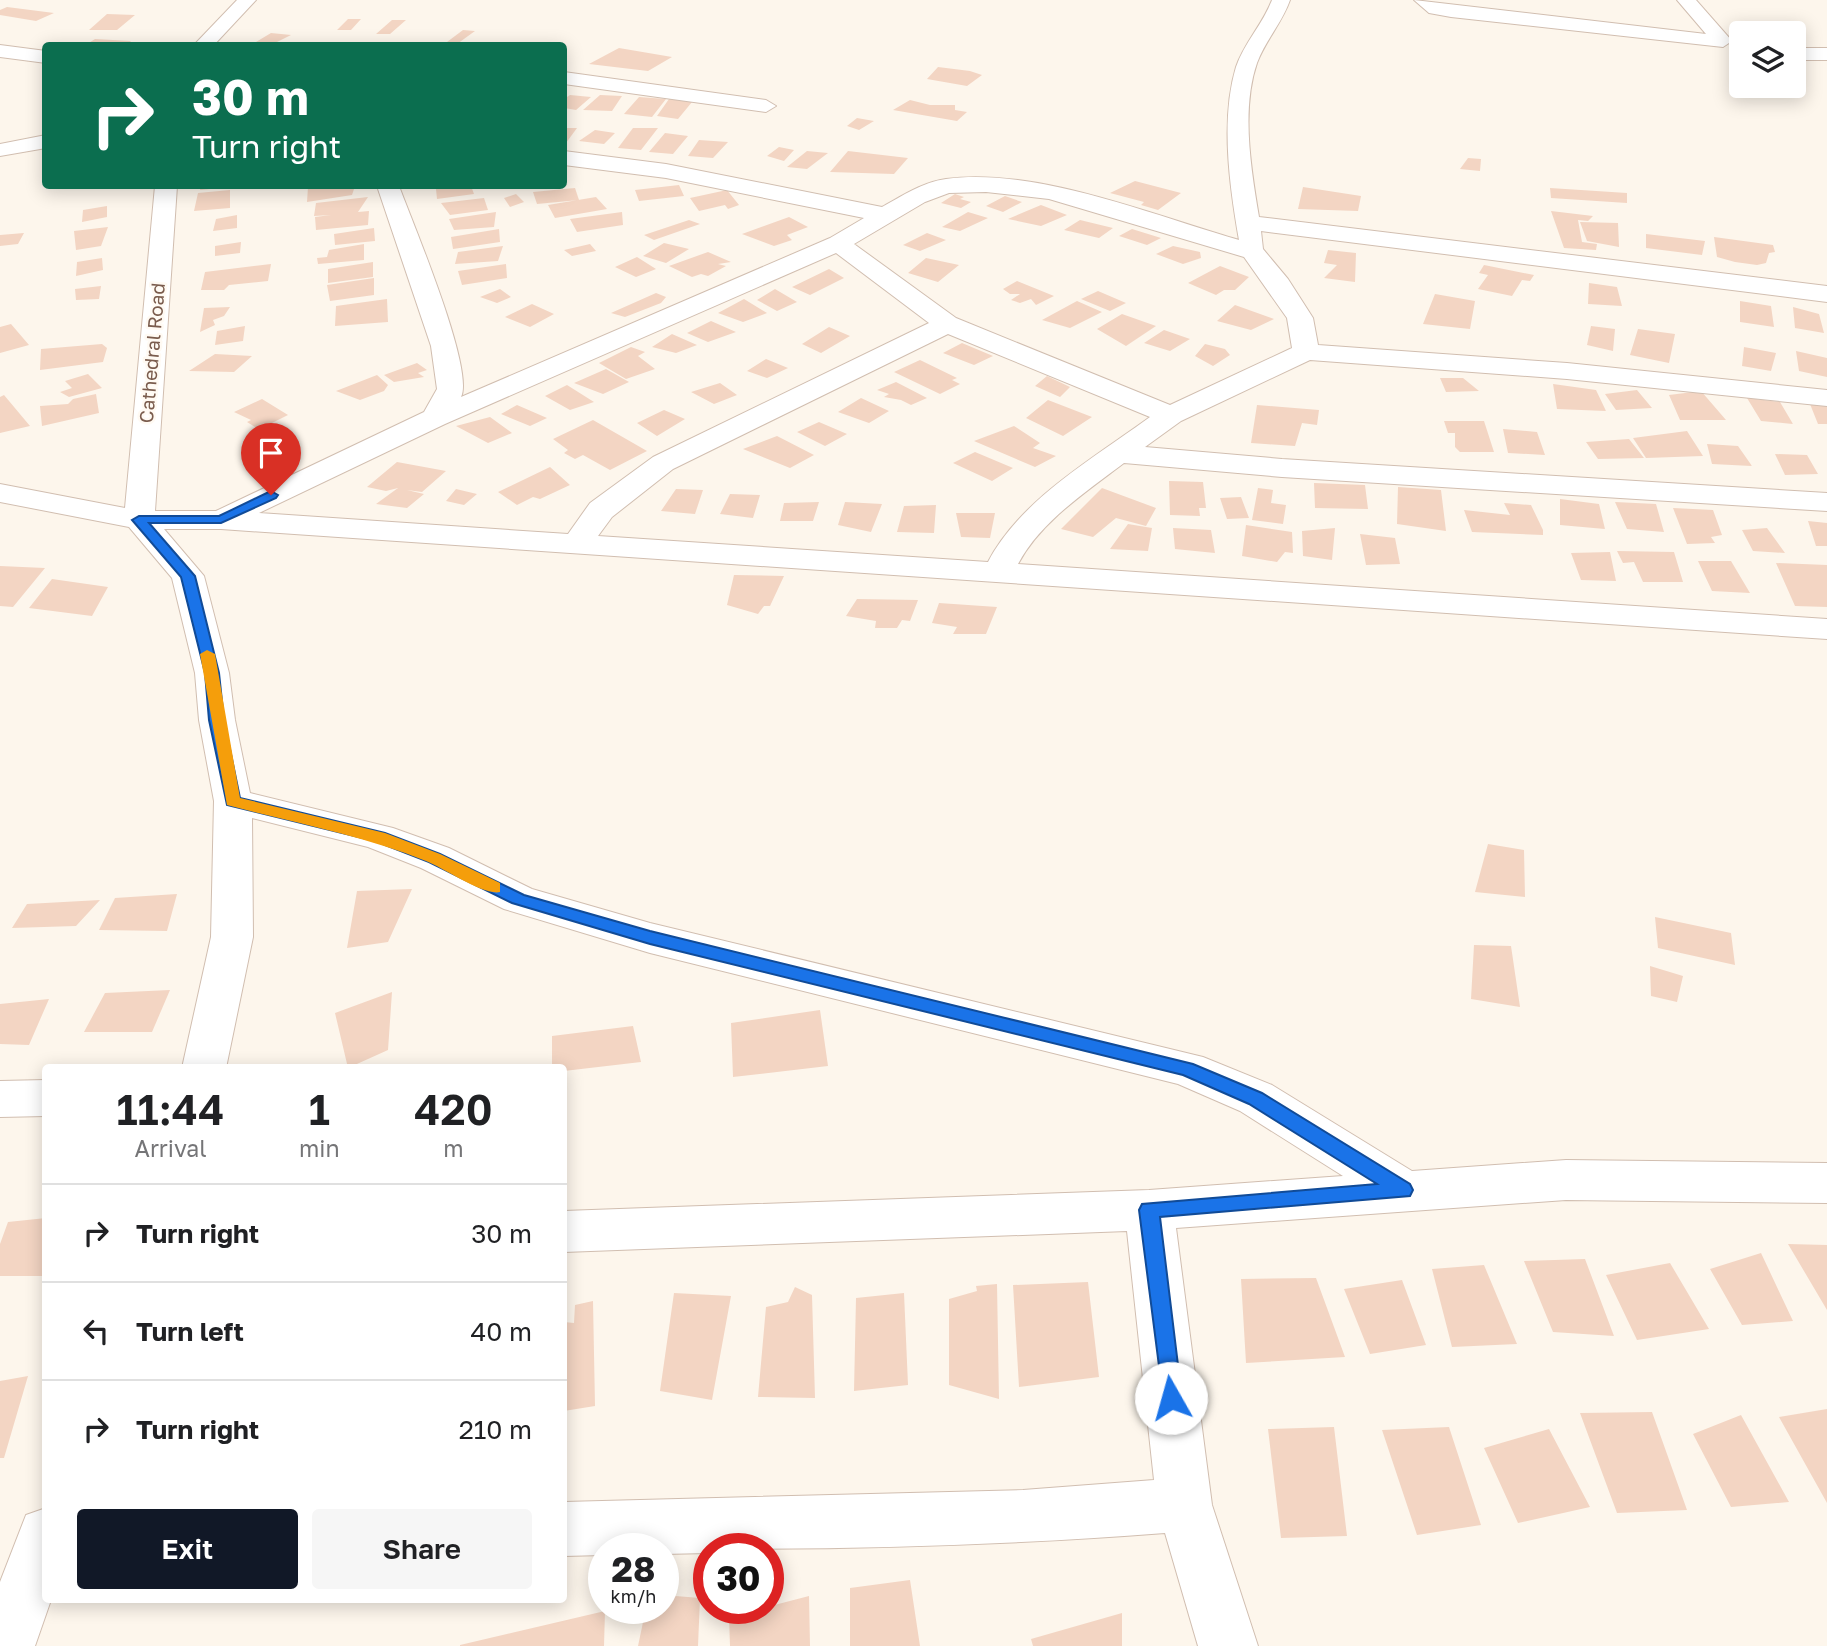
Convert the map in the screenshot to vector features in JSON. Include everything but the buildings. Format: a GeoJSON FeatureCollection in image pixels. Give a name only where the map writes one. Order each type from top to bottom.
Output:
{"type":"FeatureCollection","features":[{"type":"Feature","properties":{"kind":"street"},"geometry":{"type":"LineString","coordinates":[[206,42],[247,0]]}},
{"type":"Feature","properties":{"kind":"street"},"geometry":{"type":"LineString","coordinates":[[1280,0],[1269,27],[1246,65],[1240,98],[1247,222],[1253,252],[1279,284],[1300,317],[1306,352]]}},
{"type":"Feature","properties":{"kind":"street"},"geometry":{"type":"LineString","coordinates":[[1423,0],[1435,9],[1451,12],[1729,43]]}},
{"type":"Feature","properties":{"kind":"street"},"geometry":{"type":"LineString","coordinates":[[1686,0],[1723,41]]}},
{"type":"Feature","properties":{"kind":"street"},"geometry":{"type":"LineString","coordinates":[[0,51],[42,56]]}},
{"type":"Feature","properties":{"kind":"street"},"geometry":{"type":"LineString","coordinates":[[1806,54],[1827,54]]}},
{"type":"Feature","properties":{"kind":"street"},"geometry":{"type":"LineString","coordinates":[[567,78],[766,106]]}},
{"type":"Feature","properties":{"kind":"street"},"geometry":{"type":"LineString","coordinates":[[0,150],[42,142]]}},
{"type":"Feature","properties":{"kind":"street"},"geometry":{"type":"LineString","coordinates":[[567,158],[666,171],[885,215]]}},
{"type":"Feature","properties":{"kind":"street"},"geometry":{"type":"LineString","coordinates":[[221,520],[435,418],[838,243],[885,215],[946,186],[964,184],[1051,191],[1253,252]]}},
{"type":"Feature","properties":{"kind":"street","name":"Cathedral Road"},"geometry":{"type":"LineString","coordinates":[[139,520],[166,189]]}},
{"type":"Feature","properties":{"kind":"street"},"geometry":{"type":"LineString","coordinates":[[389,189],[444,346],[451,389],[435,418]]}},
{"type":"Feature","properties":{"kind":"street"},"geometry":{"type":"LineString","coordinates":[[1247,222],[1827,294]]}},
{"type":"Feature","properties":{"kind":"street"},"geometry":{"type":"LineString","coordinates":[[838,243],[947,324],[1171,415]]}},
{"type":"Feature","properties":{"kind":"street"},"geometry":{"type":"LineString","coordinates":[[577,544],[601,510],[663,463],[749,424],[947,324]]}},
{"type":"Feature","properties":{"kind":"street"},"geometry":{"type":"LineString","coordinates":[[999,571],[1003,559],[1018,539],[1088,475],[1171,415],[1306,352],[1454,362],[1827,398]]}},
{"type":"Feature","properties":{"kind":"street"},"geometry":{"type":"LineString","coordinates":[[1119,454],[1282,468],[1827,502]]}},
{"type":"Feature","properties":{"kind":"street"},"geometry":{"type":"LineString","coordinates":[[0,494],[139,520],[221,520],[1827,629]]}},
{"type":"Feature","properties":{"kind":"street"},"geometry":{"type":"LineString","coordinates":[[139,520],[188,576],[212,673],[217,720],[233,801],[232,937],[205,1064]]}},
{"type":"Feature","properties":{"kind":"street"},"geometry":{"type":"LineString","coordinates":[[233,801],[379,837],[435,858],[518,899],[650,938],[1187,1069],[1256,1098],[1403,1190]]}},
{"type":"Feature","properties":{"kind":"street"},"geometry":{"type":"LineString","coordinates":[[0,1099],[42,1098]]}},
{"type":"Feature","properties":{"kind":"street"},"geometry":{"type":"LineString","coordinates":[[567,1231],[1149,1210],[1566,1180],[1827,1182]]}},
{"type":"Feature","properties":{"kind":"street"},"geometry":{"type":"LineString","coordinates":[[1149,1210],[1184,1505],[1228,1646]]}},
{"type":"Feature","properties":{"kind":"street"},"geometry":{"type":"LineString","coordinates":[[567,1529],[1023,1517],[1184,1505]]}},
{"type":"Feature","properties":{"kind":"street"},"geometry":{"type":"LineString","coordinates":[[5,1646],[12,1593],[42,1542]]}},
{"type":"Feature","properties":{"kind":"slow traffic"},"geometry":{"type":"LineString","coordinates":[[207,654],[233,801],[379,837],[435,858],[494,888]]}},
{"type":"Feature","properties":{"kind":"route"},"geometry":{"type":"LineString","coordinates":[[271,495],[221,520],[139,520],[188,576],[212,673],[217,720],[233,801],[379,837],[435,858],[518,899],[650,938],[1187,1069],[1256,1098],[1403,1190],[1149,1210],[1171,1398]]}}]}
